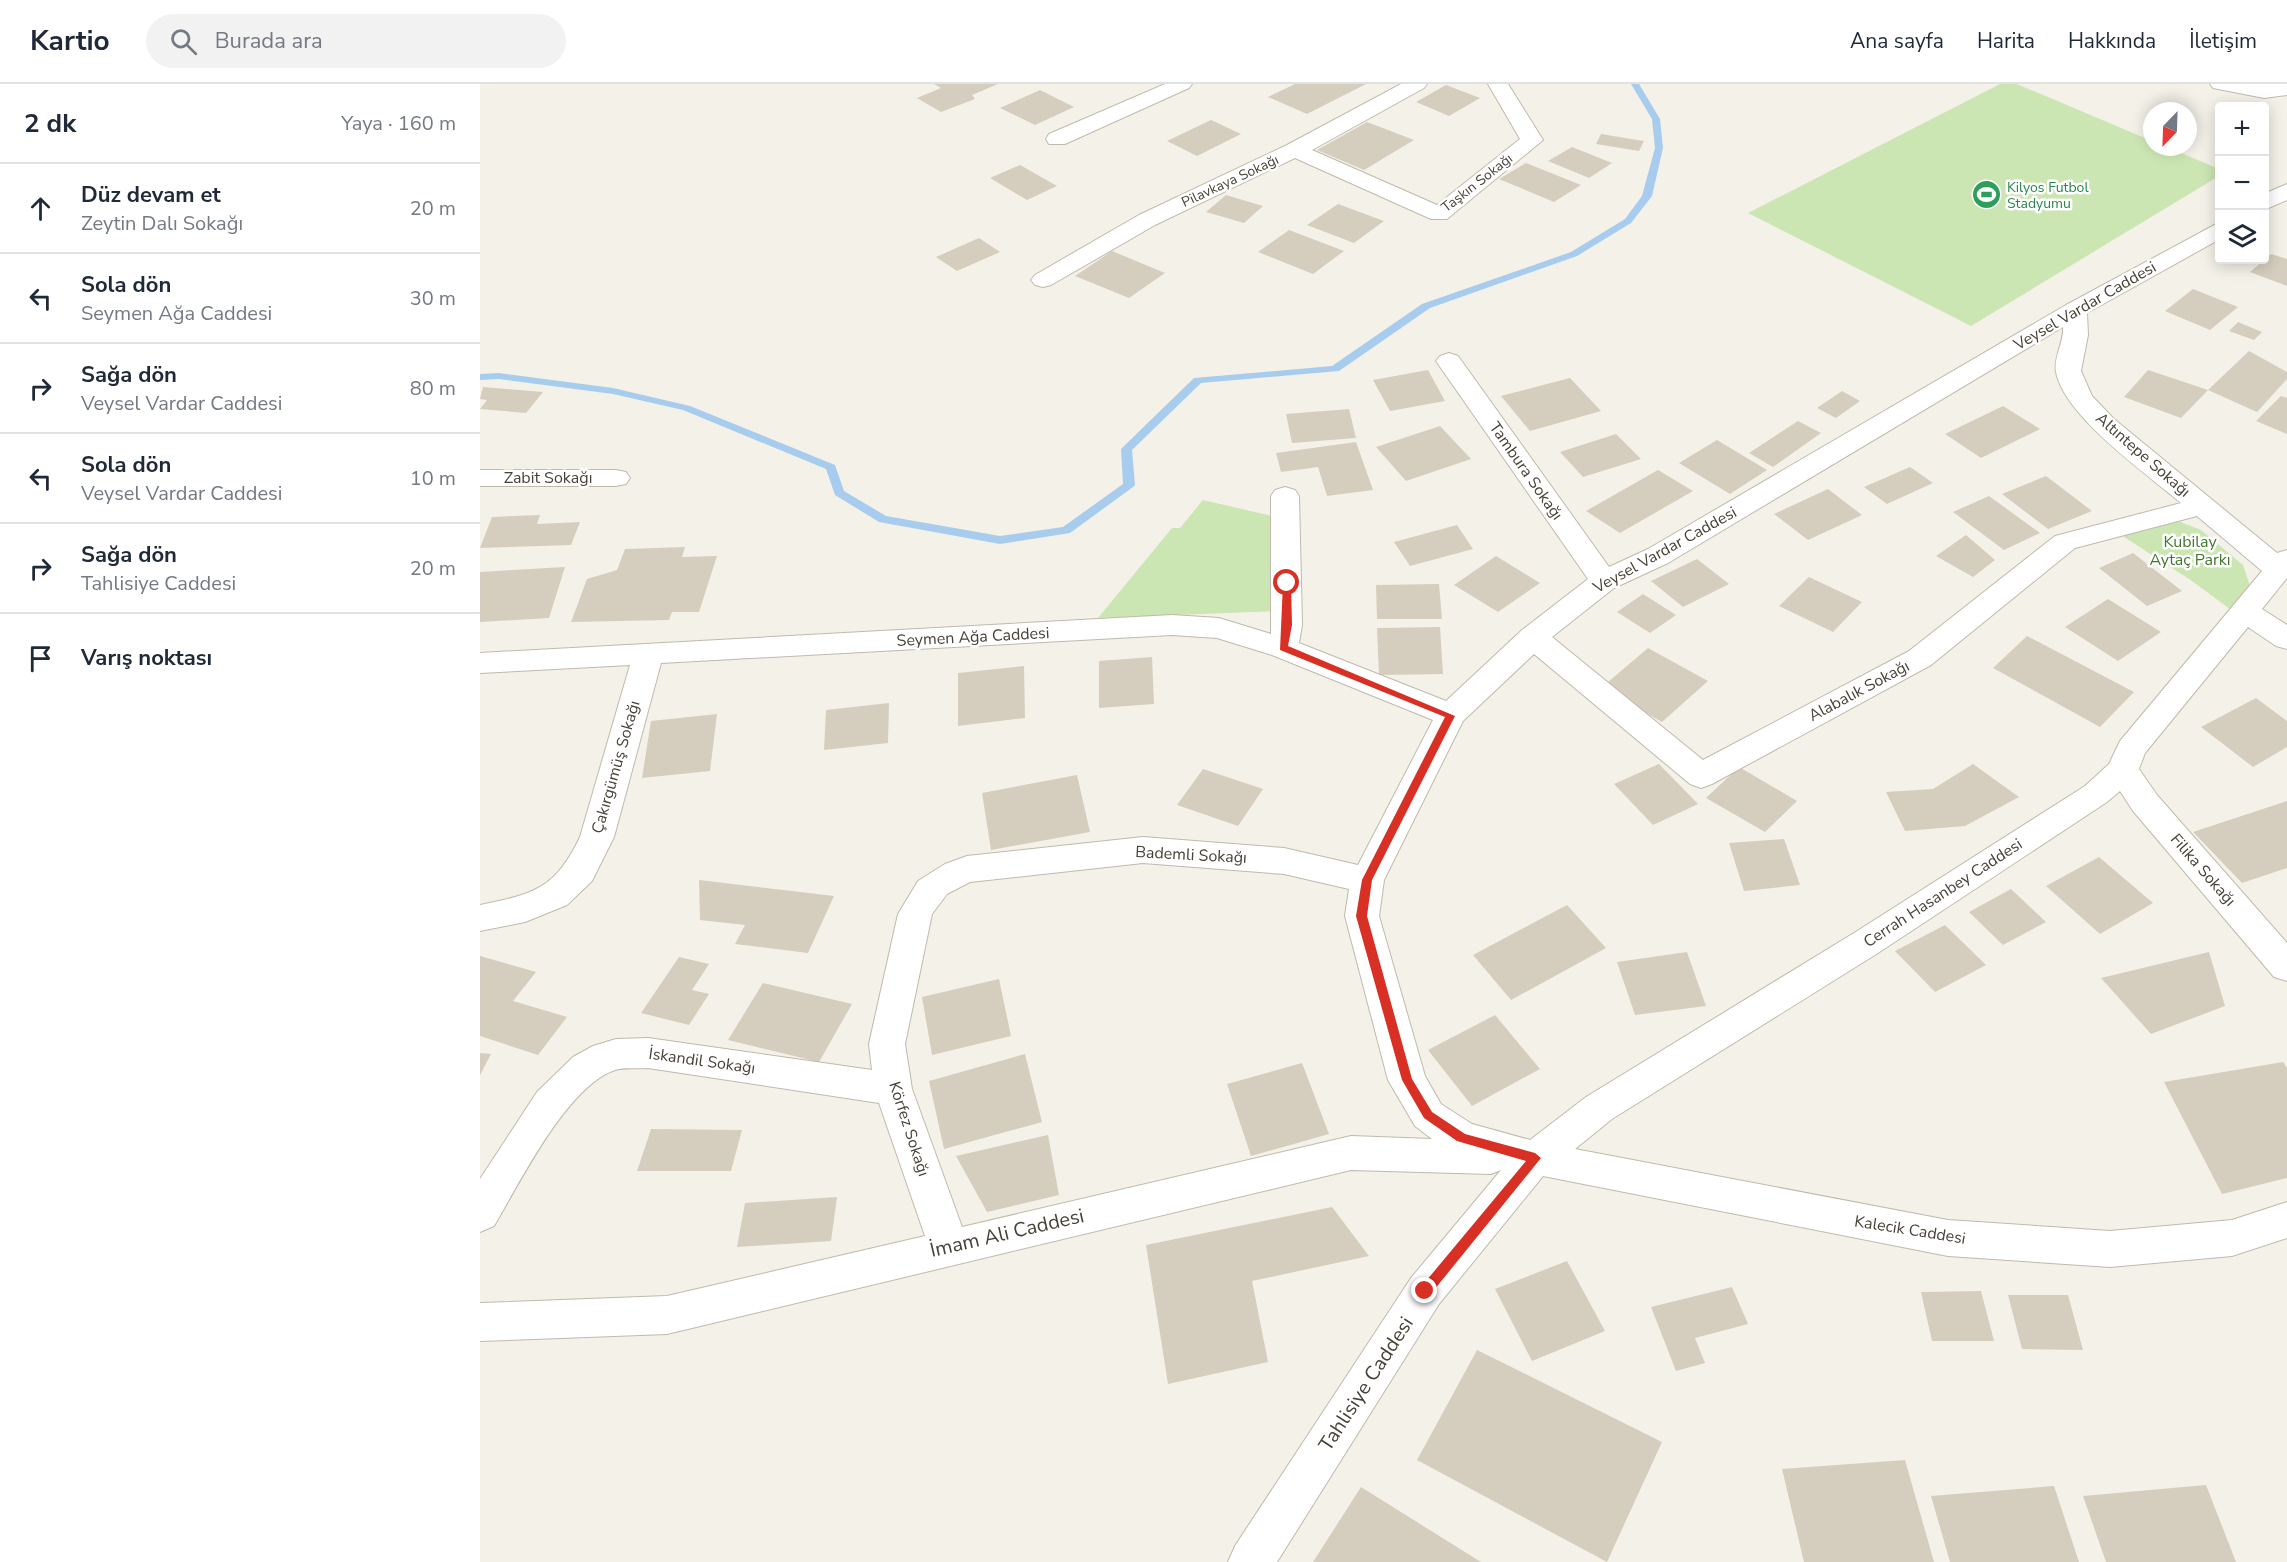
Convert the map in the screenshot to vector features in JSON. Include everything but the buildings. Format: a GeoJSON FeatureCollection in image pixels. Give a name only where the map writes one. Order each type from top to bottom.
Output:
{"type":"FeatureCollection","features":[{"type":"Feature","properties":{"kind":"street"},"geometry":{"type":"LineString","coordinates":[[1057,139],[1182,84]]}},
{"type":"Feature","properties":{"kind":"street","name":"Pilavkaya Sokağı"},"geometry":{"type":"LineString","coordinates":[[1043,280],[1147,220],[1295,150],[1417,84]]}},
{"type":"Feature","properties":{"kind":"street","name":"Taşkın Sokağı"},"geometry":{"type":"LineString","coordinates":[[1295,150],[1438,214],[1532,140],[1498,84]]}},
{"type":"Feature","properties":{"kind":"street"},"geometry":{"type":"LineString","coordinates":[[2220,84],[2264,92],[2287,89]]}},
{"type":"Feature","properties":{"kind":"street"},"geometry":{"type":"LineString","coordinates":[[2264,92],[2287,102]]}},
{"type":"Feature","properties":{"kind":"street"},"geometry":{"type":"LineString","coordinates":[[2269,201],[2287,190]]}},
{"type":"Feature","properties":{"kind":"street","name":"Veysel Vardar Caddesi"},"geometry":{"type":"LineString","coordinates":[[1535,1158],[1461,1138],[1428,1115],[1407,1080],[1362,916],[1367,880],[1450,716],[1533,637],[1604,581],[1658,556],[2075,310],[2215,232]]}},
{"type":"Feature","properties":{"kind":"street","name":"Altıntepe Sokağı"},"geometry":{"type":"LineString","coordinates":[[2075,310],[2076,335],[2068,371],[2080,399],[2105,425],[2202,506],[2282,564]]}},
{"type":"Feature","properties":{"kind":"street","name":"Tambura Sokağı"},"geometry":{"type":"LineString","coordinates":[[1449,362],[1604,581]]}},
{"type":"Feature","properties":{"kind":"street","name":"Zabit Sokağı"},"geometry":{"type":"LineString","coordinates":[[480,478],[616,478]]}},
{"type":"Feature","properties":{"kind":"street"},"geometry":{"type":"LineString","coordinates":[[1283,648],[1287,625],[1285,496]]}},
{"type":"Feature","properties":{"kind":"street","name":"Alabalık Sokağı"},"geometry":{"type":"LineString","coordinates":[[1533,637],[1701,776],[1920,658],[2065,542],[2202,506]]}},
{"type":"Feature","properties":{"kind":"street","name":"Cerrah Hasanbey Caddesi"},"geometry":{"type":"LineString","coordinates":[[1535,1158],[1599,1108],[2096,794],[2123,770],[2131,749],[2282,564]]}},
{"type":"Feature","properties":{"kind":"street"},"geometry":{"type":"LineString","coordinates":[[2243,610],[2287,639]]}},
{"type":"Feature","properties":{"kind":"street","name":"Seymen Ağa Caddesi"},"geometry":{"type":"LineString","coordinates":[[480,663],[1172,626],[1219,628],[1283,648],[1450,716]]}},
{"type":"Feature","properties":{"kind":"street","name":"Çakırgümüş Sokağı"},"geometry":{"type":"LineString","coordinates":[[480,918],[525,909],[555,896],[580,872],[597,837],[648,655]]}},
{"type":"Feature","properties":{"kind":"street","name":"Filika Sokağı"},"geometry":{"type":"LineString","coordinates":[[2123,770],[2145,803],[2287,967]]}},
{"type":"Feature","properties":{"kind":"street","name":"Bademli Sokağı"},"geometry":{"type":"LineString","coordinates":[[943,877],[967,869],[1143,850],[1284,861],[1367,880]]}},
{"type":"Feature","properties":{"kind":"street","name":"Körfez Sokağı"},"geometry":{"type":"LineString","coordinates":[[943,877],[925,894],[915,914],[888,1044],[893,1089],[949,1246]]}},
{"type":"Feature","properties":{"kind":"street","name":"İskandil Sokağı"},"geometry":{"type":"LineString","coordinates":[[480,1214],[552,1099],[572,1077],[607,1056],[648,1053],[893,1089]]}},
{"type":"Feature","properties":{"kind":"street","name":"İmam Ali Caddesi"},"geometry":{"type":"LineString","coordinates":[[480,1322],[667,1315],[949,1246],[1351,1153],[1535,1158]]}},
{"type":"Feature","properties":{"kind":"street","name":"Kalecik Caddesi"},"geometry":{"type":"LineString","coordinates":[[1535,1158],[1948,1238],[2110,1249],[2232,1238],[2287,1220]]}},
{"type":"Feature","properties":{"kind":"street","name":"Tahlisiye Caddesi"},"geometry":{"type":"LineString","coordinates":[[1251,1562],[1425,1291],[1535,1158]]}},
{"type":"Feature","properties":{"kind":"green space","name":"Kilyos Futbol Stadyumu"},"geometry":{"type":"Polygon","coordinates":[[[2000,84],[2017,84],[2143,137],[2143,156],[2188,156],[2215,167],[2215,178],[1971,326],[1748,213],[2000,84]]]}},
{"type":"Feature","properties":{"kind":"green space"},"geometry":{"type":"Polygon","coordinates":[[[1203,500],[1272,516],[1277,611],[1098,618],[1172,528],[1180,528],[1203,500]]]}},
{"type":"Feature","properties":{"kind":"green space","name":"Kubilay Aytaç Parkı"},"geometry":{"type":"Polygon","coordinates":[[[2178,521],[2201,530],[2243,565],[2250,586],[2234,612],[2192,581],[2121,535],[2178,521]]]}},
{"type":"Feature","properties":{"kind":"waterway"},"geometry":{"type":"LineString","coordinates":[[480,377],[499,376],[613,391],[686,408],[831,467],[839,493],[883,519],[1000,540],[1066,530],[1129,485],[1126,449],[1198,380],[1335,369],[1426,306],[1574,254],[1628,221],[1647,196],[1659,148],[1656,119],[1635,84]]}},
{"type":"Feature","properties":{"kind":"place","name":"Kilyos Futbol Stadyumu"},"geometry":{"type":"Point","coordinates":[1986,195]}},
{"type":"Feature","properties":{"kind":"route"},"geometry":{"type":"LineString","coordinates":[[1287,583],[1287,625],[1283,648],[1450,716],[1420,771],[1367,880],[1362,916],[1407,1080],[1428,1115],[1461,1138],[1535,1158],[1425,1291]]}}]}
